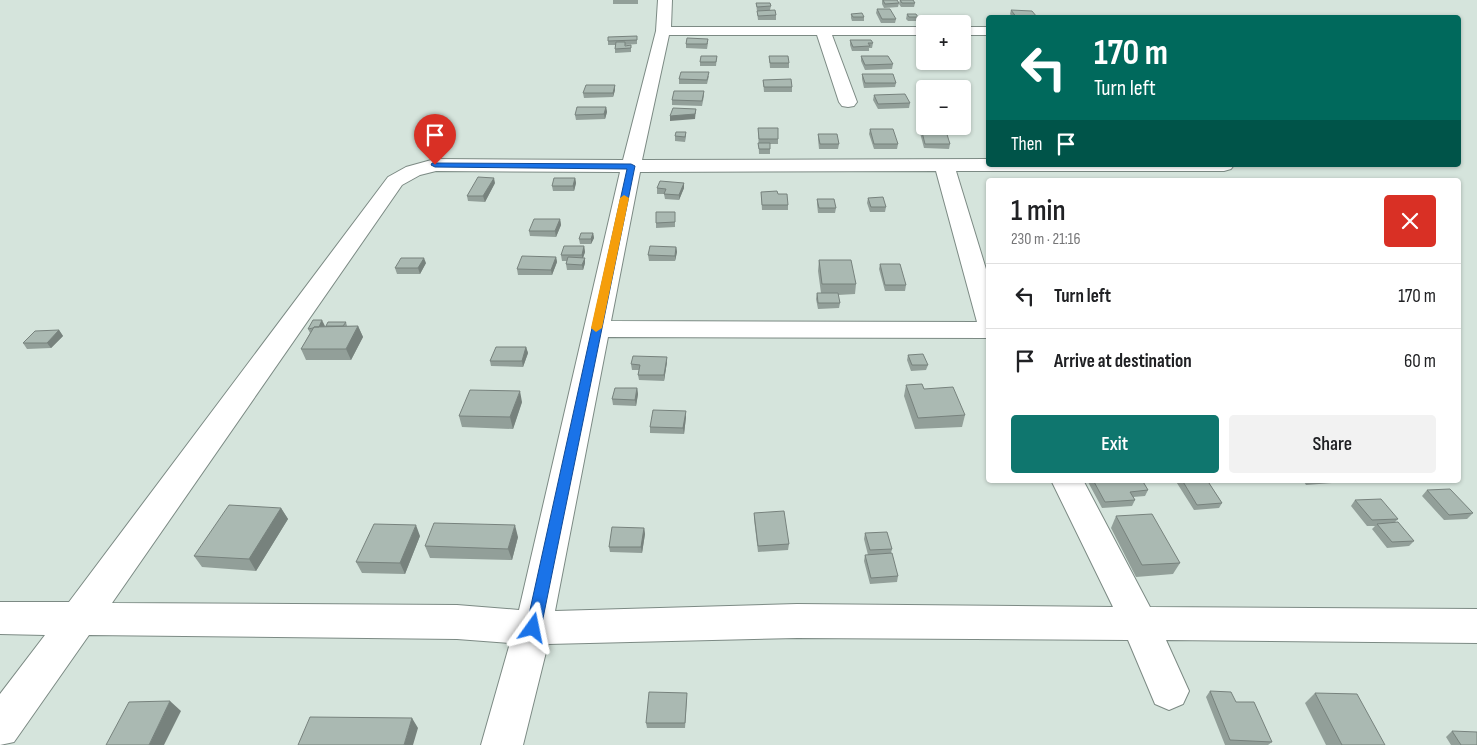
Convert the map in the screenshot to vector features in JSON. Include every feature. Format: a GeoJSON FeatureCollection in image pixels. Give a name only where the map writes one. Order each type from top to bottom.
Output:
{"type":"FeatureCollection","features":[{"type":"Feature","properties":{"kind":"street"},"geometry":{"type":"LineString","coordinates":[[502,745],[533,628],[631,166],[663,31],[665,0]]}},
{"type":"Feature","properties":{"kind":"street"},"geometry":{"type":"LineString","coordinates":[[663,31],[916,31]]}},
{"type":"Feature","properties":{"kind":"street"},"geometry":{"type":"LineString","coordinates":[[824,31],[848,102]]}},
{"type":"Feature","properties":{"kind":"street"},"geometry":{"type":"LineString","coordinates":[[971,31],[986,32]]}},
{"type":"Feature","properties":{"kind":"street"},"geometry":{"type":"LineString","coordinates":[[0,728],[396,181],[414,171],[435,165],[986,166]]}},
{"type":"Feature","properties":{"kind":"street"},"geometry":{"type":"LineString","coordinates":[[944,166],[986,311]]}},
{"type":"Feature","properties":{"kind":"street"},"geometry":{"type":"LineString","coordinates":[[596,329],[986,330]]}},
{"type":"Feature","properties":{"kind":"street"},"geometry":{"type":"LineString","coordinates":[[1069,483],[1140,624],[1169,691]]}},
{"type":"Feature","properties":{"kind":"street"},"geometry":{"type":"LineString","coordinates":[[0,618],[457,622],[533,628],[797,622],[1477,626]]}},
{"type":"Feature","properties":{"kind":"building"},"geometry":{"type":"Polygon","coordinates":[[[883,0],[897,0],[899,3],[885,4],[883,0]]]}},
{"type":"Feature","properties":{"kind":"building"},"geometry":{"type":"Polygon","coordinates":[[[900,0],[913,0],[915,3],[902,3],[900,0]]]}},
{"type":"Feature","properties":{"kind":"building"},"geometry":{"type":"Polygon","coordinates":[[[756,3],[770,3],[771,6],[757,7],[756,3]]]}},
{"type":"Feature","properties":{"kind":"building"},"geometry":{"type":"Polygon","coordinates":[[[877,9],[890,9],[896,19],[882,19],[877,9]]]}},
{"type":"Feature","properties":{"kind":"building"},"geometry":{"type":"Polygon","coordinates":[[[775,10],[776,15],[758,16],[757,11],[775,10]]]}},
{"type":"Feature","properties":{"kind":"building"},"geometry":{"type":"Polygon","coordinates":[[[1011,10],[1032,11],[1035,15],[1015,15],[1011,10]]]}},
{"type":"Feature","properties":{"kind":"building"},"geometry":{"type":"Polygon","coordinates":[[[862,13],[864,17],[853,17],[851,14],[862,13]]]}},
{"type":"Feature","properties":{"kind":"building"},"geometry":{"type":"Polygon","coordinates":[[[907,14],[917,15],[916,17],[909,17],[907,14]]]}},
{"type":"Feature","properties":{"kind":"building"},"geometry":{"type":"Polygon","coordinates":[[[637,36],[637,40],[608,41],[608,37],[637,36]]]}},
{"type":"Feature","properties":{"kind":"building"},"geometry":{"type":"Polygon","coordinates":[[[687,38],[708,39],[707,44],[686,44],[687,38]]]}},
{"type":"Feature","properties":{"kind":"building"},"geometry":{"type":"Polygon","coordinates":[[[850,40],[871,40],[873,43],[868,43],[870,46],[853,47],[850,40]]]}},
{"type":"Feature","properties":{"kind":"building"},"geometry":{"type":"Polygon","coordinates":[[[616,42],[625,42],[625,46],[631,45],[631,48],[615,49],[616,42]]]}},
{"type":"Feature","properties":{"kind":"building"},"geometry":{"type":"Polygon","coordinates":[[[701,56],[717,56],[716,62],[700,62],[701,56]]]}},
{"type":"Feature","properties":{"kind":"building"},"geometry":{"type":"Polygon","coordinates":[[[769,56],[788,56],[789,63],[770,63],[769,56]]]}},
{"type":"Feature","properties":{"kind":"building"},"geometry":{"type":"Polygon","coordinates":[[[861,56],[888,56],[893,64],[865,65],[861,56]]]}},
{"type":"Feature","properties":{"kind":"building"},"geometry":{"type":"Polygon","coordinates":[[[681,72],[709,72],[707,80],[679,79],[681,72]]]}},
{"type":"Feature","properties":{"kind":"building"},"geometry":{"type":"Polygon","coordinates":[[[862,74],[893,74],[896,83],[865,83],[862,74]]]}},
{"type":"Feature","properties":{"kind":"building"},"geometry":{"type":"Polygon","coordinates":[[[791,79],[792,87],[764,87],[763,80],[791,79]]]}},
{"type":"Feature","properties":{"kind":"building"},"geometry":{"type":"Polygon","coordinates":[[[586,85],[615,85],[613,93],[583,93],[586,85]]]}},
{"type":"Feature","properties":{"kind":"building"},"geometry":{"type":"Polygon","coordinates":[[[674,91],[704,91],[702,101],[672,100],[674,91]]]}},
{"type":"Feature","properties":{"kind":"building"},"geometry":{"type":"Polygon","coordinates":[[[905,94],[910,103],[878,104],[874,95],[905,94]]]}},
{"type":"Feature","properties":{"kind":"building"},"geometry":{"type":"Polygon","coordinates":[[[577,107],[606,107],[604,114],[575,115],[577,107]]]}},
{"type":"Feature","properties":{"kind":"building"},"geometry":{"type":"Polygon","coordinates":[[[673,108],[696,109],[695,114],[670,116],[673,108]]]}},
{"type":"Feature","properties":{"kind":"building"},"geometry":{"type":"Polygon","coordinates":[[[758,128],[778,128],[778,139],[759,139],[758,128]]]}},
{"type":"Feature","properties":{"kind":"building"},"geometry":{"type":"Polygon","coordinates":[[[870,129],[893,129],[898,144],[874,144],[870,129]]]}},
{"type":"Feature","properties":{"kind":"building"},"geometry":{"type":"Polygon","coordinates":[[[676,132],[686,132],[685,137],[675,136],[676,132]]]}},
{"type":"Feature","properties":{"kind":"building"},"geometry":{"type":"Polygon","coordinates":[[[818,134],[837,134],[839,144],[820,144],[818,134]]]}},
{"type":"Feature","properties":{"kind":"building"},"geometry":{"type":"Polygon","coordinates":[[[923,135],[947,135],[950,144],[925,144],[923,135]]]}},
{"type":"Feature","properties":{"kind":"building"},"geometry":{"type":"Polygon","coordinates":[[[758,143],[770,143],[770,149],[759,149],[758,143]]]}},
{"type":"Feature","properties":{"kind":"building"},"geometry":{"type":"Polygon","coordinates":[[[478,177],[494,178],[483,196],[467,196],[478,177]]]}},
{"type":"Feature","properties":{"kind":"building"},"geometry":{"type":"Polygon","coordinates":[[[554,178],[575,178],[573,186],[552,186],[554,178]]]}},
{"type":"Feature","properties":{"kind":"building"},"geometry":{"type":"Polygon","coordinates":[[[660,181],[684,183],[679,195],[664,194],[666,189],[657,188],[660,181]]]}},
{"type":"Feature","properties":{"kind":"building"},"geometry":{"type":"Polygon","coordinates":[[[777,191],[778,194],[787,194],[788,205],[762,205],[761,192],[777,191]]]}},
{"type":"Feature","properties":{"kind":"building"},"geometry":{"type":"Polygon","coordinates":[[[883,197],[886,207],[871,207],[868,198],[883,197]]]}},
{"type":"Feature","properties":{"kind":"building"},"geometry":{"type":"Polygon","coordinates":[[[817,199],[834,199],[836,208],[819,208],[817,199]]]}},
{"type":"Feature","properties":{"kind":"building"},"geometry":{"type":"Polygon","coordinates":[[[656,212],[675,212],[675,222],[656,223],[656,212]]]}},
{"type":"Feature","properties":{"kind":"building"},"geometry":{"type":"Polygon","coordinates":[[[534,219],[560,219],[555,231],[529,231],[534,219]]]}},
{"type":"Feature","properties":{"kind":"building"},"geometry":{"type":"Polygon","coordinates":[[[581,233],[593,233],[591,239],[579,239],[581,233]]]}},
{"type":"Feature","properties":{"kind":"building"},"geometry":{"type":"Polygon","coordinates":[[[564,246],[584,246],[582,255],[561,255],[564,246]]]}},
{"type":"Feature","properties":{"kind":"building"},"geometry":{"type":"Polygon","coordinates":[[[650,246],[676,247],[675,256],[648,255],[650,246]]]}},
{"type":"Feature","properties":{"kind":"building"},"geometry":{"type":"Polygon","coordinates":[[[522,256],[556,257],[551,270],[517,269],[522,256]]]}},
{"type":"Feature","properties":{"kind":"building"},"geometry":{"type":"Polygon","coordinates":[[[568,257],[585,258],[582,265],[566,264],[568,257]]]}},
{"type":"Feature","properties":{"kind":"building"},"geometry":{"type":"Polygon","coordinates":[[[401,258],[424,258],[418,268],[395,268],[401,258]]]}},
{"type":"Feature","properties":{"kind":"building"},"geometry":{"type":"Polygon","coordinates":[[[819,260],[851,260],[856,284],[822,284],[819,260]]]}},
{"type":"Feature","properties":{"kind":"building"},"geometry":{"type":"Polygon","coordinates":[[[880,264],[900,264],[906,285],[885,285],[880,264]]]}},
{"type":"Feature","properties":{"kind":"building"},"geometry":{"type":"Polygon","coordinates":[[[817,293],[838,293],[840,303],[818,303],[817,293]]]}},
{"type":"Feature","properties":{"kind":"building"},"geometry":{"type":"Polygon","coordinates":[[[313,320],[322,320],[319,327],[308,329],[313,320]]]}},
{"type":"Feature","properties":{"kind":"building"},"geometry":{"type":"Polygon","coordinates":[[[328,322],[346,322],[343,326],[326,326],[328,322]]]}},
{"type":"Feature","properties":{"kind":"building"},"geometry":{"type":"Polygon","coordinates":[[[358,326],[346,349],[301,349],[314,327],[358,326]]]}},
{"type":"Feature","properties":{"kind":"building"},"geometry":{"type":"Polygon","coordinates":[[[59,330],[47,343],[23,343],[35,331],[59,330]]]}},
{"type":"Feature","properties":{"kind":"building"},"geometry":{"type":"Polygon","coordinates":[[[496,347],[526,347],[522,361],[490,361],[496,347]]]}},
{"type":"Feature","properties":{"kind":"building"},"geometry":{"type":"Polygon","coordinates":[[[923,354],[928,365],[912,365],[908,355],[923,354]]]}},
{"type":"Feature","properties":{"kind":"building"},"geometry":{"type":"Polygon","coordinates":[[[633,356],[667,357],[664,375],[638,375],[640,365],[631,364],[633,356]]]}},
{"type":"Feature","properties":{"kind":"building"},"geometry":{"type":"Polygon","coordinates":[[[922,384],[924,389],[953,387],[965,415],[918,418],[906,385],[922,384]]]}},
{"type":"Feature","properties":{"kind":"building"},"geometry":{"type":"Polygon","coordinates":[[[615,388],[637,388],[635,400],[612,399],[615,388]]]}},
{"type":"Feature","properties":{"kind":"building"},"geometry":{"type":"Polygon","coordinates":[[[470,390],[520,391],[510,417],[459,416],[470,390]]]}},
{"type":"Feature","properties":{"kind":"building"},"geometry":{"type":"Polygon","coordinates":[[[653,410],[686,411],[683,428],[650,427],[653,410]]]}},
{"type":"Feature","properties":{"kind":"building"},"geometry":{"type":"Polygon","coordinates":[[[1095,483],[1144,483],[1148,490],[1130,492],[1135,500],[1105,502],[1095,483]]]}},
{"type":"Feature","properties":{"kind":"building"},"geometry":{"type":"Polygon","coordinates":[[[1184,483],[1209,483],[1222,503],[1197,505],[1184,483]]]}},
{"type":"Feature","properties":{"kind":"building"},"geometry":{"type":"Polygon","coordinates":[[[1450,489],[1473,513],[1449,515],[1427,490],[1450,489]]]}},
{"type":"Feature","properties":{"kind":"building"},"geometry":{"type":"Polygon","coordinates":[[[1381,499],[1398,519],[1372,520],[1355,500],[1381,499]]]}},
{"type":"Feature","properties":{"kind":"building"},"geometry":{"type":"Polygon","coordinates":[[[229,505],[281,508],[249,559],[194,556],[229,505]]]}},
{"type":"Feature","properties":{"kind":"building"},"geometry":{"type":"Polygon","coordinates":[[[784,511],[789,544],[758,546],[754,513],[784,511]]]}},
{"type":"Feature","properties":{"kind":"building"},"geometry":{"type":"Polygon","coordinates":[[[1152,514],[1180,563],[1142,565],[1116,516],[1152,514]]]}},
{"type":"Feature","properties":{"kind":"building"},"geometry":{"type":"Polygon","coordinates":[[[1398,522],[1414,541],[1392,542],[1377,524],[1398,522]]]}},
{"type":"Feature","properties":{"kind":"building"},"geometry":{"type":"Polygon","coordinates":[[[434,523],[515,525],[508,549],[425,546],[434,523]]]}},
{"type":"Feature","properties":{"kind":"building"},"geometry":{"type":"Polygon","coordinates":[[[374,524],[416,525],[400,563],[356,562],[374,524]]]}},
{"type":"Feature","properties":{"kind":"building"},"geometry":{"type":"Polygon","coordinates":[[[612,527],[644,528],[641,547],[609,547],[612,527]]]}},
{"type":"Feature","properties":{"kind":"building"},"geometry":{"type":"Polygon","coordinates":[[[887,532],[892,549],[870,550],[865,533],[887,532]]]}},
{"type":"Feature","properties":{"kind":"building"},"geometry":{"type":"Polygon","coordinates":[[[892,553],[898,576],[871,578],[865,555],[892,553]]]}},
{"type":"Feature","properties":{"kind":"building"},"geometry":{"type":"Polygon","coordinates":[[[1210,691],[1231,692],[1236,702],[1254,702],[1272,742],[1230,740],[1210,691]]]}},
{"type":"Feature","properties":{"kind":"building"},"geometry":{"type":"Polygon","coordinates":[[[649,692],[687,693],[685,723],[646,723],[649,692]]]}},
{"type":"Feature","properties":{"kind":"building"},"geometry":{"type":"Polygon","coordinates":[[[1315,693],[1357,694],[1385,745],[1342,745],[1315,693]]]}},
{"type":"Feature","properties":{"kind":"building"},"geometry":{"type":"Polygon","coordinates":[[[170,701],[149,745],[106,745],[129,702],[170,701]]]}},
{"type":"Feature","properties":{"kind":"building"},"geometry":{"type":"Polygon","coordinates":[[[310,717],[412,718],[404,745],[298,745],[310,717]]]}},
{"type":"Feature","properties":{"kind":"building"},"geometry":{"type":"Polygon","coordinates":[[[1452,731],[1477,732],[1477,745],[1461,745],[1452,731]]]}},
{"type":"Feature","properties":{"kind":"slow traffic"},"geometry":{"type":"LineString","coordinates":[[596,328],[624,198]]}},
{"type":"Feature","properties":{"kind":"route"},"geometry":{"type":"LineString","coordinates":[[435,165],[631,166],[533,628]]}}]}
